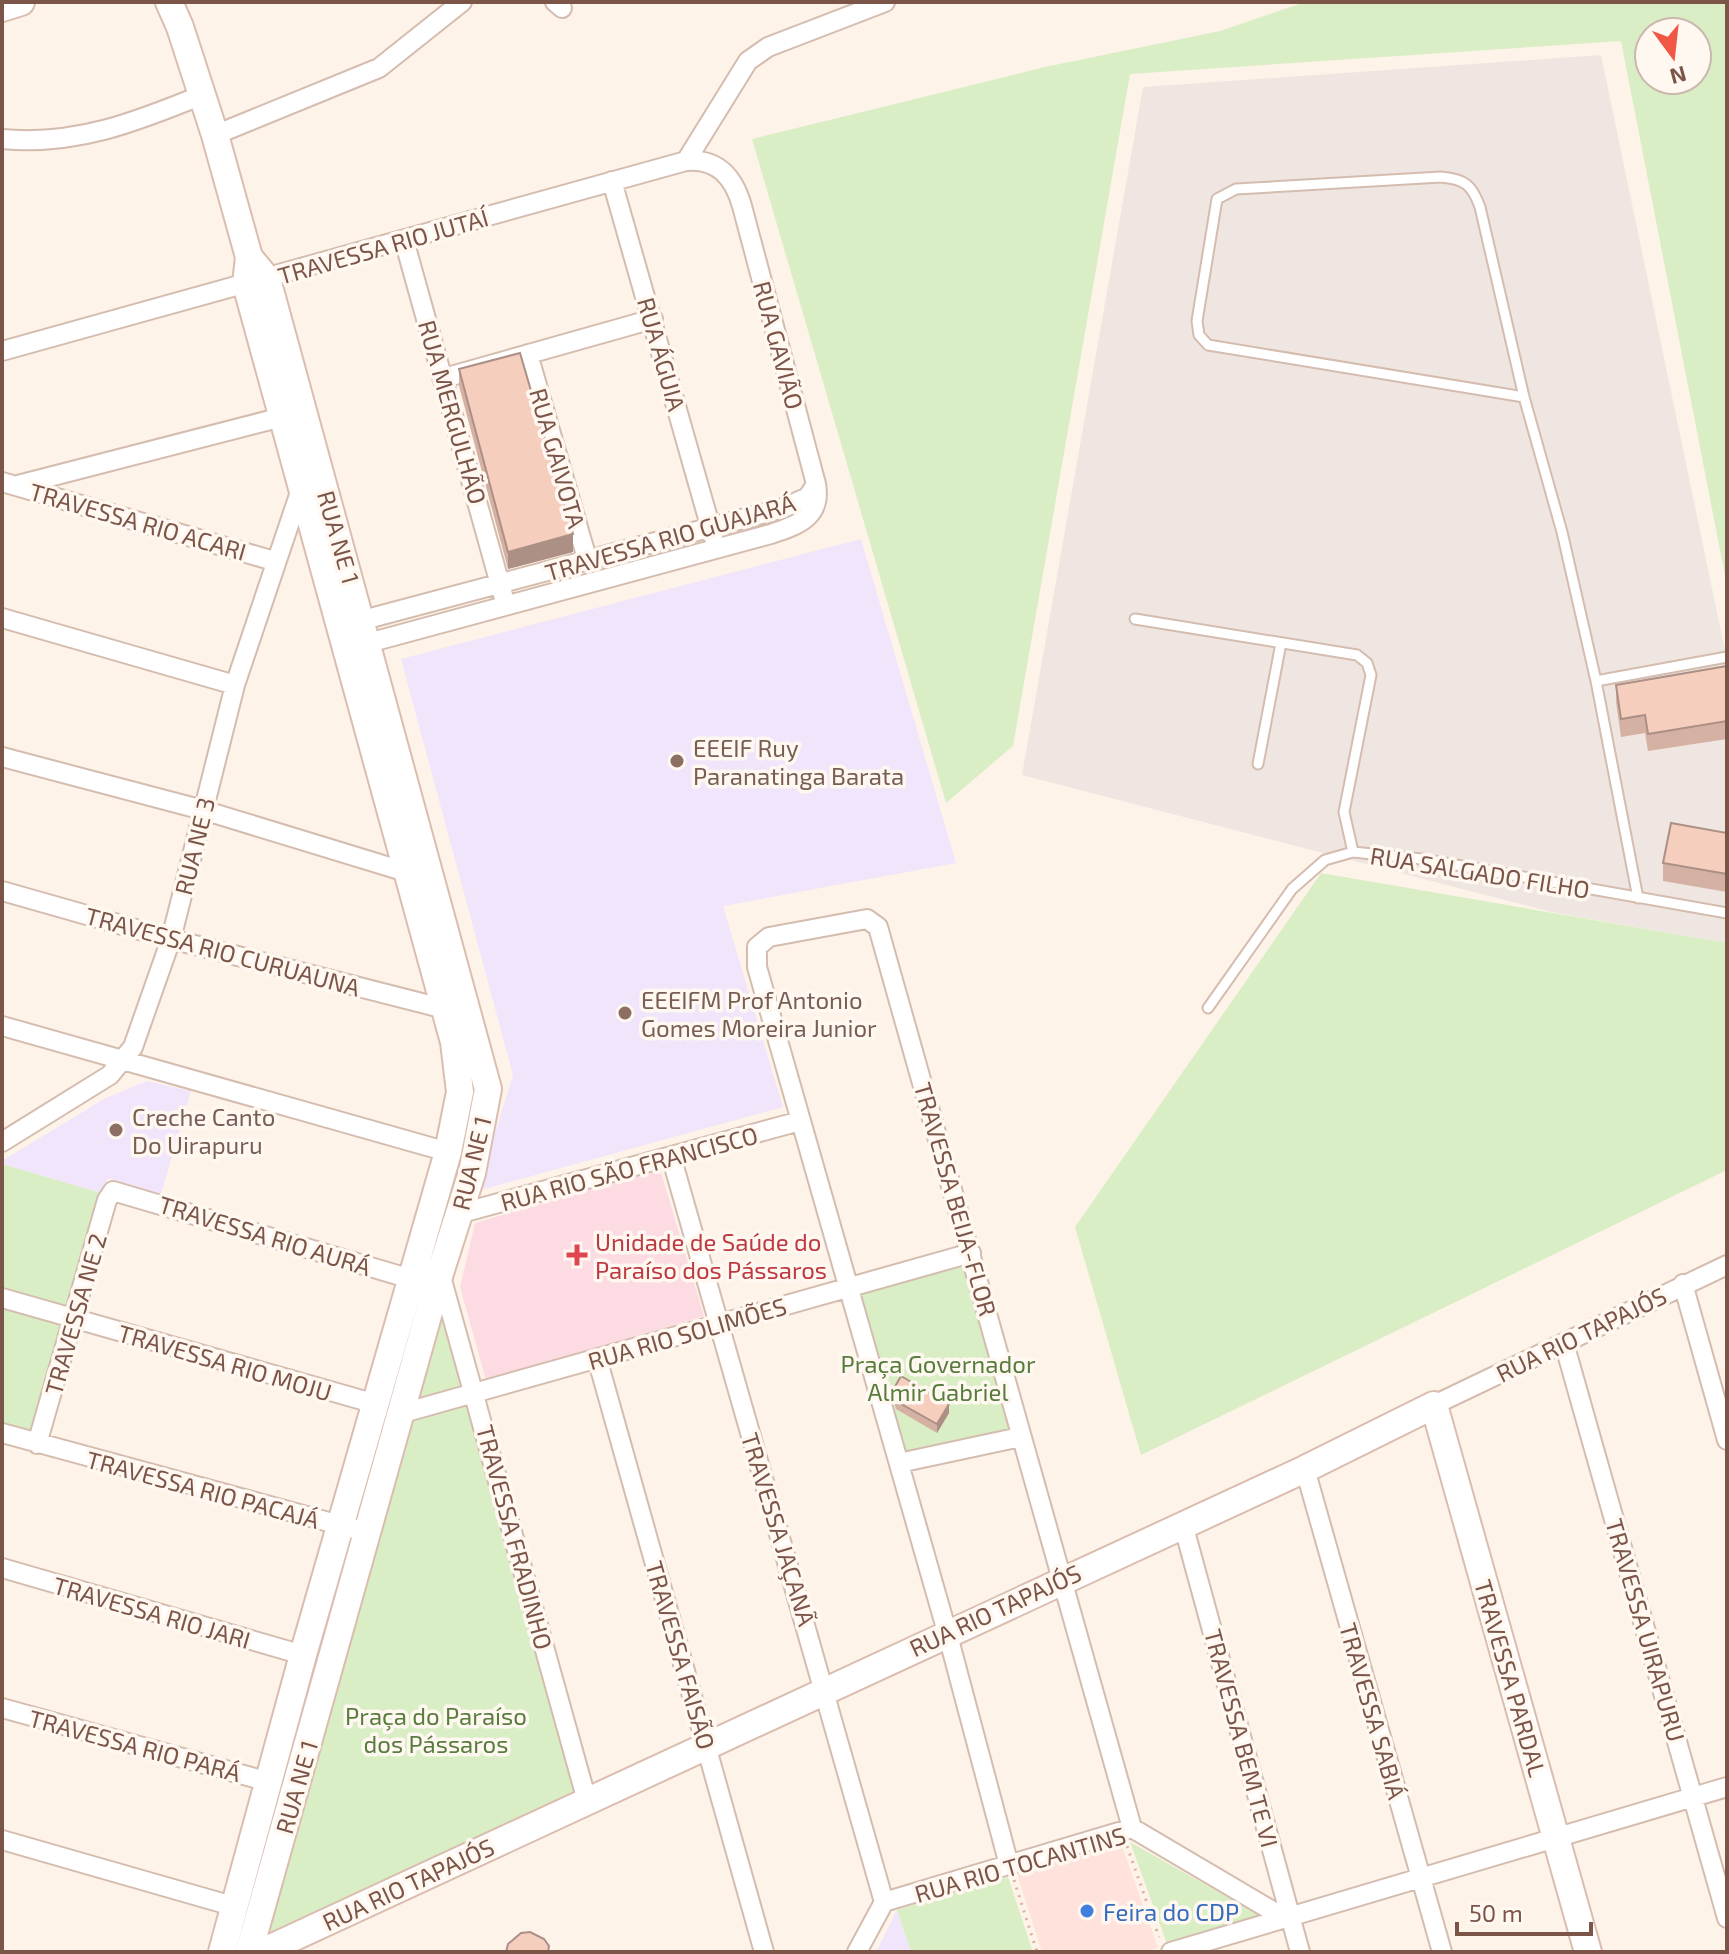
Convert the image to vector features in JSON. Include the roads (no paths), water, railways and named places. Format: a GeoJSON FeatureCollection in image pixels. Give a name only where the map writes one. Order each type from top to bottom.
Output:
{"type":"FeatureCollection","features":[{"type":"Feature","properties":{"kind":"street"},"geometry":{"type":"LineString","coordinates":[[2,8],[21,2]]}},
{"type":"Feature","properties":{"kind":"street"},"geometry":{"type":"LineString","coordinates":[[169,2],[215,135],[256,281]]}},
{"type":"Feature","properties":{"kind":"street"},"geometry":{"type":"LineString","coordinates":[[215,135],[379,68],[462,2]]}},
{"type":"Feature","properties":{"kind":"street"},"geometry":{"type":"LineString","coordinates":[[686,161],[748,61],[768,47],[885,2]]}},
{"type":"Feature","properties":{"kind":"street"},"geometry":{"type":"LineString","coordinates":[[2,139],[26,141],[85,136],[125,127],[202,95]]}},
{"type":"Feature","properties":{"kind":"street","name":"RUA GAVIÃO"},"geometry":{"type":"LineString","coordinates":[[686,161],[704,160],[722,170],[737,188],[816,484]]}},
{"type":"Feature","properties":{"kind":"street","name":"TRAVESSA RIO JUTAÍ"},"geometry":{"type":"LineString","coordinates":[[2,351],[686,161]]}},
{"type":"Feature","properties":{"kind":"street","name":"RUA ÁGUIA"},"geometry":{"type":"LineString","coordinates":[[612,181],[717,550]]}},
{"type":"Feature","properties":{"kind":"street","name":"RUA MERGULHÃO"},"geometry":{"type":"LineString","coordinates":[[404,240],[505,606]]}},
{"type":"Feature","properties":{"kind":"street","name":"RUA NE 1"},"geometry":{"type":"LineString","coordinates":[[222,1952],[303,1655],[445,1162],[460,1092],[454,1042],[406,872],[355,634],[301,489],[282,417],[256,281]]}},
{"type":"Feature","properties":{"kind":"street","name":"RUA NE 1"},"geometry":{"type":"LineString","coordinates":[[249,1952],[440,1273],[470,1178],[488,1089],[256,281]]}},
{"type":"Feature","properties":{"kind":"street"},"geometry":{"type":"LineString","coordinates":[[444,378],[653,319]]}},
{"type":"Feature","properties":{"kind":"street","name":"RUA GAIVOTA"},"geometry":{"type":"LineString","coordinates":[[528,354],[592,560],[603,579]]}},
{"type":"Feature","properties":{"kind":"street"},"geometry":{"type":"LineString","coordinates":[[8,484],[282,417]]}},
{"type":"Feature","properties":{"kind":"street","name":"TRAVESSA RIO ACARI"},"geometry":{"type":"LineString","coordinates":[[8,484],[274,561]]}},
{"type":"Feature","properties":{"kind":"street","name":"TRAVESSA RIO GUAJARÁ"},"geometry":{"type":"LineString","coordinates":[[355,634],[500,584],[799,503],[811,495],[816,484]]}},
{"type":"Feature","properties":{"kind":"street","name":"TRAVESSA RIO GUAJARÁ"},"geometry":{"type":"LineString","coordinates":[[355,634],[505,606],[717,550],[805,520],[817,504],[816,484]]}},
{"type":"Feature","properties":{"kind":"street","name":"RUA NE 3"},"geometry":{"type":"LineString","coordinates":[[2,1142],[110,1075],[125,1061],[139,1035],[171,939],[235,685],[274,561],[301,489]]}},
{"type":"Feature","properties":{"kind":"street"},"geometry":{"type":"LineString","coordinates":[[2,618],[235,685]]}},
{"type":"Feature","properties":{"kind":"street"},"geometry":{"type":"LineString","coordinates":[[2,757],[203,810],[406,872]]}},
{"type":"Feature","properties":{"kind":"street","name":"TRAVESSA RIO CURUAUNA"},"geometry":{"type":"LineString","coordinates":[[2,891],[171,939],[445,1009]]}},
{"type":"Feature","properties":{"kind":"street","name":"TRAVESSA BEIJA-FLOR"},"geometry":{"type":"LineString","coordinates":[[800,1121],[757,967],[757,947],[760,941],[783,934],[867,919],[878,927],[1020,1437],[1063,1579],[1127,1830]]}},
{"type":"Feature","properties":{"kind":"street"},"geometry":{"type":"LineString","coordinates":[[2,1026],[125,1061],[445,1162],[470,1178]]}},
{"type":"Feature","properties":{"kind":"street"},"geometry":{"type":"LineString","coordinates":[[800,1121],[947,1632],[1009,1865]]}},
{"type":"Feature","properties":{"kind":"street","name":"RUA RIO SÃO FRANCISCO"},"geometry":{"type":"LineString","coordinates":[[458,1214],[800,1121]]}},
{"type":"Feature","properties":{"kind":"street","name":"TRAVESSA JAÇANÃ"},"geometry":{"type":"LineString","coordinates":[[671,1156],[716,1325],[825,1690],[884,1902]]}},
{"type":"Feature","properties":{"kind":"street","name":"TRAVESSA RIO AURÁ"},"geometry":{"type":"LineString","coordinates":[[119,1192],[411,1279]]}},
{"type":"Feature","properties":{"kind":"street","name":"TRAVESSA NE 2"},"geometry":{"type":"LineString","coordinates":[[37,1444],[109,1194],[119,1192]]}},
{"type":"Feature","properties":{"kind":"street","name":"RUA RIO SOLIMÕES"},"geometry":{"type":"LineString","coordinates":[[403,1413],[971,1253]]}},
{"type":"Feature","properties":{"kind":"street","name":"RUA RIO TAPAJÓS"},"geometry":{"type":"LineString","coordinates":[[262,1952],[947,1632],[1305,1469],[1727,1265]]}},
{"type":"Feature","properties":{"kind":"street","name":"TRAVESSA FRADINHO"},"geometry":{"type":"LineString","coordinates":[[440,1273],[587,1801]]}},
{"type":"Feature","properties":{"kind":"street"},"geometry":{"type":"LineString","coordinates":[[1683,1284],[1727,1440]]}},
{"type":"Feature","properties":{"kind":"street","name":"TRAVESSA RIO MOJU"},"geometry":{"type":"LineString","coordinates":[[2,1298],[376,1404]]}},
{"type":"Feature","properties":{"kind":"street","name":"TRAVESSA UIRAPURU"},"geometry":{"type":"LineString","coordinates":[[1564,1343],[1727,1918]]}},
{"type":"Feature","properties":{"kind":"street","name":"TRAVESSA FAISÃO"},"geometry":{"type":"LineString","coordinates":[[597,1358],[764,1952]]}},
{"type":"Feature","properties":{"kind":"street","name":"TRAVESSA PARDAL"},"geometry":{"type":"LineString","coordinates":[[1434,1405],[1588,1952]]}},
{"type":"Feature","properties":{"kind":"street","name":"TRAVESSA RIO PACAJÁ"},"geometry":{"type":"LineString","coordinates":[[2,1433],[369,1533]]}},
{"type":"Feature","properties":{"kind":"street"},"geometry":{"type":"LineString","coordinates":[[899,1463],[1020,1437]]}},
{"type":"Feature","properties":{"kind":"street","name":"TRAVESSA SABIÁ"},"geometry":{"type":"LineString","coordinates":[[1305,1469],[1442,1952]]}},
{"type":"Feature","properties":{"kind":"street","name":"TRAVESSA BEM TE VI"},"geometry":{"type":"LineString","coordinates":[[1183,1524],[1288,1918],[1300,1952]]}},
{"type":"Feature","properties":{"kind":"street","name":"TRAVESSA RIO JARI"},"geometry":{"type":"LineString","coordinates":[[2,1568],[303,1655]]}},
{"type":"Feature","properties":{"kind":"street","name":"TRAVESSA RIO PARÁ"},"geometry":{"type":"LineString","coordinates":[[2,1708],[269,1782]]}},
{"type":"Feature","properties":{"kind":"street"},"geometry":{"type":"LineString","coordinates":[[1171,1952],[1727,1787]]}},
{"type":"Feature","properties":{"kind":"street","name":"RUA RIO TOCANTINS"},"geometry":{"type":"LineString","coordinates":[[857,1952],[884,1902],[1127,1830],[1288,1918]]}},
{"type":"Feature","properties":{"kind":"street"},"geometry":{"type":"LineString","coordinates":[[2,1840],[236,1907]]}},
{"type":"Feature","properties":{"kind":"lane"},"geometry":{"type":"LineString","coordinates":[[1524,397],[1208,345],[1199,335],[1197,321],[1217,199],[1236,189],[1441,177],[1463,179],[1471,187],[1480,207],[1524,397],[1562,532],[1596,681],[1638,898]]}},
{"type":"Feature","properties":{"kind":"lane"},"geometry":{"type":"LineString","coordinates":[[1135,619],[1357,655],[1370,669],[1344,812],[1353,852]]}},
{"type":"Feature","properties":{"kind":"lane"},"geometry":{"type":"LineString","coordinates":[[1258,764],[1281,643]]}},
{"type":"Feature","properties":{"kind":"lane"},"geometry":{"type":"LineString","coordinates":[[1596,681],[1727,657]]}},
{"type":"Feature","properties":{"kind":"lane","name":"RUA SALGADO FILHO"},"geometry":{"type":"LineString","coordinates":[[1208,1008],[1292,889],[1325,860],[1353,852],[1422,859],[1727,913]]}},
{"type":"Feature","properties":{"kind":"place","name":"EEEIF Ruy Paranatinga Barata"},"geometry":{"type":"Point","coordinates":[677,761]}},
{"type":"Feature","properties":{"kind":"place","name":"EEEIFM Prof Antonio Gomes Moreira Junior"},"geometry":{"type":"Point","coordinates":[625,1013]}},
{"type":"Feature","properties":{"kind":"place","name":"Creche Canto Do Uirapuru"},"geometry":{"type":"Point","coordinates":[116,1130]}},
{"type":"Feature","properties":{"kind":"place","name":"Unidade de Saúde do Paraíso dos Pássaros"},"geometry":{"type":"Point","coordinates":[577,1255]}},
{"type":"Feature","properties":{"kind":"place","name":"Feira do CDP"},"geometry":{"type":"Point","coordinates":[1087,1911]}},
{"type":"Feature","properties":{"kind":"park label","name":"Praça Governador Almir Gabriel"},"geometry":{"type":"Point","coordinates":[938,1377]}},
{"type":"Feature","properties":{"kind":"park label","name":"Praça do Paraíso dos Pássaros"},"geometry":{"type":"Point","coordinates":[436,1729]}}]}
